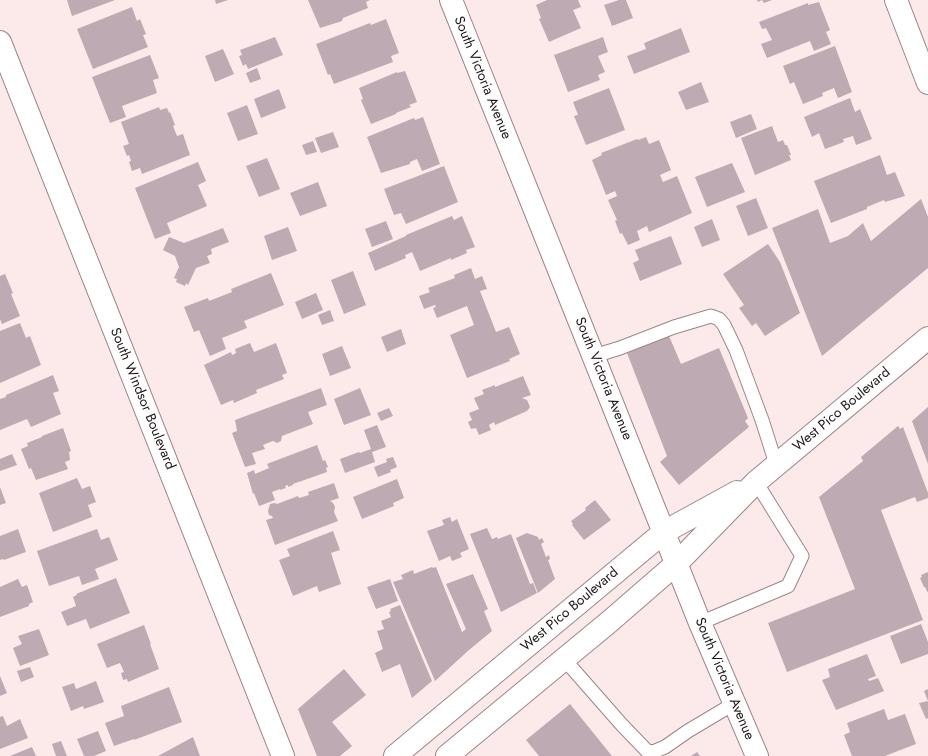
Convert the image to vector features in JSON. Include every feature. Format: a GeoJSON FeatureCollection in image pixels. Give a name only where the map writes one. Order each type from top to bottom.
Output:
{"type":"FeatureCollection","features":[{"type":"Feature","properties":{"kind":"street","name":"South Victoria Avenue"},"geometry":{"type":"LineString","coordinates":[[451,0],[700,623],[757,756]]}},
{"type":"Feature","properties":{"kind":"street"},"geometry":{"type":"LineString","coordinates":[[896,0],[926,72]]}},
{"type":"Feature","properties":{"kind":"street","name":"South Windsor Boulevard"},"geometry":{"type":"LineString","coordinates":[[0,42],[283,756]]}},
{"type":"Feature","properties":{"kind":"street","name":"West Pico Boulevard"},"geometry":{"type":"LineString","coordinates":[[448,756],[677,563],[756,482],[776,464],[928,338]]}},
{"type":"Feature","properties":{"kind":"street","name":"West Pico Boulevard"},"geometry":{"type":"LineString","coordinates":[[395,756],[664,532],[756,482]]}},
{"type":"Feature","properties":{"kind":"lane"},"geometry":{"type":"LineString","coordinates":[[594,356],[620,348],[674,327],[711,316],[719,319],[724,325],[736,350],[762,420],[776,464]]}},
{"type":"Feature","properties":{"kind":"lane"},"geometry":{"type":"LineString","coordinates":[[700,623],[788,586],[802,556],[756,482]]}},
{"type":"Feature","properties":{"kind":"lane"},"geometry":{"type":"LineString","coordinates":[[564,659],[647,751],[653,752],[665,747],[688,731],[735,703]]}},
{"type":"Feature","properties":{"kind":"building"},"geometry":{"type":"Polygon","coordinates":[[[67,0],[115,0],[72,16],[67,0]]]}},
{"type":"Feature","properties":{"kind":"building"},"geometry":{"type":"Polygon","coordinates":[[[215,0],[228,0],[216,4],[215,0]]]}},
{"type":"Feature","properties":{"kind":"building"},"geometry":{"type":"Polygon","coordinates":[[[308,0],[370,0],[366,2],[368,8],[343,18],[342,21],[320,28],[308,0]]]}},
{"type":"Feature","properties":{"kind":"building"},"geometry":{"type":"Polygon","coordinates":[[[547,0],[578,0],[581,7],[573,10],[581,28],[549,42],[539,19],[541,18],[536,5],[547,0]]]}},
{"type":"Feature","properties":{"kind":"building"},"geometry":{"type":"Polygon","coordinates":[[[619,0],[626,0],[633,18],[612,26],[604,5],[619,0]]]}},
{"type":"Feature","properties":{"kind":"building"},"geometry":{"type":"Polygon","coordinates":[[[762,0],[772,0],[764,3],[762,0]]]}},
{"type":"Feature","properties":{"kind":"building"},"geometry":{"type":"Polygon","coordinates":[[[819,2],[830,30],[826,32],[831,44],[814,51],[810,41],[767,58],[761,44],[772,40],[766,28],[762,29],[759,22],[808,3],[808,5],[819,2]]]}},
{"type":"Feature","properties":{"kind":"building"},"geometry":{"type":"Polygon","coordinates":[[[132,7],[137,21],[140,19],[146,34],[143,35],[148,47],[93,69],[77,29],[132,7]]]}},
{"type":"Feature","properties":{"kind":"building"},"geometry":{"type":"Polygon","coordinates":[[[386,19],[399,53],[391,56],[393,62],[334,84],[330,74],[328,75],[316,44],[370,23],[371,25],[386,19]]]}},
{"type":"Feature","properties":{"kind":"building"},"geometry":{"type":"Polygon","coordinates":[[[681,28],[690,52],[634,74],[627,56],[646,49],[644,43],[681,28]]]}},
{"type":"Feature","properties":{"kind":"building"},"geometry":{"type":"Polygon","coordinates":[[[275,37],[283,55],[248,69],[246,64],[243,66],[239,56],[242,55],[240,50],[275,37]]]}},
{"type":"Feature","properties":{"kind":"building"},"geometry":{"type":"Polygon","coordinates":[[[603,37],[608,52],[598,56],[605,72],[598,75],[600,80],[568,92],[554,55],[603,37]]]}},
{"type":"Feature","properties":{"kind":"building"},"geometry":{"type":"Polygon","coordinates":[[[835,46],[852,92],[838,98],[834,88],[822,93],[823,96],[803,104],[794,82],[790,84],[783,66],[835,46]]]}},
{"type":"Feature","properties":{"kind":"building"},"geometry":{"type":"Polygon","coordinates":[[[223,49],[234,74],[215,82],[205,56],[223,49]]]}},
{"type":"Feature","properties":{"kind":"building"},"geometry":{"type":"Polygon","coordinates":[[[150,55],[159,78],[153,80],[157,93],[122,106],[126,117],[110,123],[92,77],[150,55]]]}},
{"type":"Feature","properties":{"kind":"building"},"geometry":{"type":"Polygon","coordinates":[[[257,68],[261,79],[250,83],[246,73],[257,68]]]}},
{"type":"Feature","properties":{"kind":"building"},"geometry":{"type":"Polygon","coordinates":[[[405,71],[417,102],[409,105],[411,107],[371,124],[361,100],[363,99],[359,88],[397,72],[405,71]]]}},
{"type":"Feature","properties":{"kind":"building"},"geometry":{"type":"Polygon","coordinates":[[[701,82],[709,102],[686,110],[678,92],[701,82]]]}},
{"type":"Feature","properties":{"kind":"building"},"geometry":{"type":"Polygon","coordinates":[[[609,88],[625,130],[586,145],[574,116],[578,115],[573,102],[609,88]]]}},
{"type":"Feature","properties":{"kind":"building"},"geometry":{"type":"Polygon","coordinates":[[[279,89],[286,108],[261,118],[254,99],[279,89]]]}},
{"type":"Feature","properties":{"kind":"building"},"geometry":{"type":"Polygon","coordinates":[[[850,98],[855,112],[860,109],[872,139],[856,145],[853,136],[843,139],[844,142],[825,149],[819,133],[812,137],[804,117],[850,98]]]}},
{"type":"Feature","properties":{"kind":"building"},"geometry":{"type":"Polygon","coordinates":[[[247,105],[258,134],[238,141],[227,113],[247,105]]]}},
{"type":"Feature","properties":{"kind":"building"},"geometry":{"type":"Polygon","coordinates":[[[159,107],[160,110],[167,108],[169,113],[170,112],[177,136],[183,134],[190,155],[142,174],[140,168],[132,171],[129,162],[131,161],[129,155],[127,156],[123,146],[129,144],[121,122],[159,107]]]}},
{"type":"Feature","properties":{"kind":"building"},"geometry":{"type":"Polygon","coordinates":[[[751,114],[757,129],[736,138],[730,122],[751,114]]]}},
{"type":"Feature","properties":{"kind":"building"},"geometry":{"type":"Polygon","coordinates":[[[423,117],[440,164],[422,171],[417,159],[410,162],[410,164],[381,173],[367,137],[414,118],[415,120],[423,117]]]}},
{"type":"Feature","properties":{"kind":"building"},"geometry":{"type":"Polygon","coordinates":[[[772,126],[778,142],[783,140],[785,145],[787,145],[791,155],[789,155],[791,160],[755,175],[741,138],[772,126]]]}},
{"type":"Feature","properties":{"kind":"building"},"geometry":{"type":"Polygon","coordinates":[[[333,132],[339,147],[321,153],[315,138],[333,132]]]}},
{"type":"Feature","properties":{"kind":"building"},"geometry":{"type":"Polygon","coordinates":[[[646,137],[649,144],[659,140],[671,170],[660,175],[663,182],[677,176],[692,213],[649,232],[647,226],[637,231],[640,240],[628,245],[622,233],[620,234],[615,221],[617,220],[608,200],[617,196],[615,191],[606,195],[592,160],[602,155],[601,153],[646,137]]]}},
{"type":"Feature","properties":{"kind":"building"},"geometry":{"type":"Polygon","coordinates":[[[313,141],[317,152],[306,155],[302,145],[313,141]]]}},
{"type":"Feature","properties":{"kind":"building"},"geometry":{"type":"Polygon","coordinates":[[[880,155],[887,175],[895,172],[905,196],[885,202],[884,200],[867,207],[867,209],[831,223],[814,181],[880,155]]]}},
{"type":"Feature","properties":{"kind":"building"},"geometry":{"type":"Polygon","coordinates":[[[267,158],[280,189],[259,197],[246,166],[267,158]]]}},
{"type":"Feature","properties":{"kind":"building"},"geometry":{"type":"Polygon","coordinates":[[[198,162],[206,181],[198,185],[207,206],[167,223],[171,233],[155,239],[135,188],[198,162]]]}},
{"type":"Feature","properties":{"kind":"building"},"geometry":{"type":"Polygon","coordinates":[[[732,163],[745,192],[707,207],[695,177],[732,163]]]}},
{"type":"Feature","properties":{"kind":"building"},"geometry":{"type":"Polygon","coordinates":[[[444,166],[458,202],[406,224],[401,213],[394,215],[384,189],[444,166]]]}},
{"type":"Feature","properties":{"kind":"building"},"geometry":{"type":"Polygon","coordinates":[[[318,182],[327,206],[300,216],[290,193],[318,182]]]}},
{"type":"Feature","properties":{"kind":"building"},"geometry":{"type":"Polygon","coordinates":[[[756,198],[768,228],[748,236],[736,206],[756,198]]]}},
{"type":"Feature","properties":{"kind":"building"},"geometry":{"type":"Polygon","coordinates":[[[921,199],[928,217],[928,268],[822,356],[772,228],[818,209],[830,243],[848,236],[863,223],[871,241],[921,199]]]}},
{"type":"Feature","properties":{"kind":"building"},"geometry":{"type":"Polygon","coordinates":[[[452,216],[454,220],[462,216],[475,247],[466,250],[467,253],[420,271],[412,252],[405,255],[406,258],[375,271],[368,253],[452,216]]]}},
{"type":"Feature","properties":{"kind":"building"},"geometry":{"type":"Polygon","coordinates":[[[712,219],[720,240],[702,247],[694,227],[712,219]]]}},
{"type":"Feature","properties":{"kind":"building"},"geometry":{"type":"Polygon","coordinates":[[[386,221],[393,239],[372,247],[365,229],[386,221]]]}},
{"type":"Feature","properties":{"kind":"building"},"geometry":{"type":"Polygon","coordinates":[[[288,227],[297,251],[272,260],[264,236],[288,227]]]}},
{"type":"Feature","properties":{"kind":"building"},"geometry":{"type":"Polygon","coordinates":[[[223,228],[229,242],[211,249],[212,254],[207,256],[210,263],[196,268],[188,285],[186,283],[185,286],[176,282],[177,279],[174,278],[179,267],[175,256],[163,250],[169,237],[184,243],[223,228]]]}},
{"type":"Feature","properties":{"kind":"building"},"geometry":{"type":"Polygon","coordinates":[[[671,236],[682,264],[640,281],[633,263],[639,260],[635,250],[671,236]]]}},
{"type":"Feature","properties":{"kind":"building"},"geometry":{"type":"Polygon","coordinates":[[[768,244],[780,262],[800,313],[765,336],[756,323],[752,326],[739,308],[744,305],[723,274],[768,244]]]}},
{"type":"Feature","properties":{"kind":"building"},"geometry":{"type":"Polygon","coordinates":[[[471,268],[475,279],[482,276],[487,289],[480,291],[496,332],[509,327],[520,354],[509,359],[510,361],[467,378],[450,335],[474,325],[467,306],[437,318],[433,308],[436,307],[435,305],[424,309],[419,296],[430,292],[428,288],[455,278],[454,275],[471,268]]]}},
{"type":"Feature","properties":{"kind":"building"},"geometry":{"type":"Polygon","coordinates":[[[353,271],[366,305],[344,314],[331,280],[353,271]]]}},
{"type":"Feature","properties":{"kind":"building"},"geometry":{"type":"Polygon","coordinates":[[[271,273],[284,305],[244,321],[247,328],[222,338],[226,349],[210,356],[199,330],[194,332],[184,307],[208,298],[209,301],[232,292],[231,289],[271,273]]]}},
{"type":"Feature","properties":{"kind":"building"},"geometry":{"type":"Polygon","coordinates":[[[5,274],[20,316],[2,324],[0,319],[0,276],[5,274]]]}},
{"type":"Feature","properties":{"kind":"building"},"geometry":{"type":"Polygon","coordinates":[[[316,293],[323,310],[302,319],[295,302],[316,293]]]}},
{"type":"Feature","properties":{"kind":"building"},"geometry":{"type":"Polygon","coordinates":[[[330,310],[334,321],[322,325],[318,315],[330,310]]]}},
{"type":"Feature","properties":{"kind":"building"},"geometry":{"type":"Polygon","coordinates":[[[20,323],[26,338],[30,336],[41,365],[0,383],[0,331],[20,323]]]}},
{"type":"Feature","properties":{"kind":"building"},"geometry":{"type":"Polygon","coordinates":[[[401,329],[406,344],[387,352],[381,337],[401,329]]]}},
{"type":"Feature","properties":{"kind":"building"},"geometry":{"type":"Polygon","coordinates":[[[669,336],[681,364],[719,348],[748,418],[745,421],[749,427],[679,485],[660,462],[667,456],[627,353],[669,336]]]}},
{"type":"Feature","properties":{"kind":"building"},"geometry":{"type":"Polygon","coordinates":[[[250,343],[254,352],[276,343],[287,373],[282,375],[284,379],[256,390],[257,393],[234,403],[233,400],[221,405],[204,365],[231,352],[232,355],[236,353],[235,349],[250,343]]]}},
{"type":"Feature","properties":{"kind":"building"},"geometry":{"type":"Polygon","coordinates":[[[342,346],[351,368],[330,376],[322,354],[342,346]]]}},
{"type":"Feature","properties":{"kind":"building"},"geometry":{"type":"Polygon","coordinates":[[[53,375],[59,391],[53,393],[61,414],[31,427],[27,419],[0,430],[0,399],[53,375]]]}},
{"type":"Feature","properties":{"kind":"building"},"geometry":{"type":"Polygon","coordinates":[[[523,376],[531,395],[522,398],[527,400],[530,407],[527,411],[495,425],[494,422],[489,425],[491,430],[479,435],[476,428],[471,429],[468,422],[472,420],[469,413],[479,409],[474,398],[484,394],[482,390],[495,385],[495,387],[523,376]]]}},
{"type":"Feature","properties":{"kind":"building"},"geometry":{"type":"Polygon","coordinates":[[[321,388],[327,405],[308,412],[313,424],[282,436],[281,441],[277,443],[273,441],[263,445],[265,449],[252,453],[256,464],[245,467],[232,433],[237,431],[235,420],[321,388]]]}},
{"type":"Feature","properties":{"kind":"building"},"geometry":{"type":"Polygon","coordinates":[[[360,388],[371,415],[344,425],[334,399],[360,388]]]}},
{"type":"Feature","properties":{"kind":"building"},"geometry":{"type":"Polygon","coordinates":[[[928,407],[928,464],[912,421],[928,407]]]}},
{"type":"Feature","properties":{"kind":"building"},"geometry":{"type":"Polygon","coordinates":[[[389,408],[393,416],[381,421],[377,413],[389,408]]]}},
{"type":"Feature","properties":{"kind":"building"},"geometry":{"type":"Polygon","coordinates":[[[377,425],[386,447],[372,452],[375,462],[345,473],[340,459],[371,449],[364,430],[377,425]]]}},
{"type":"Feature","properties":{"kind":"building"},"geometry":{"type":"Polygon","coordinates":[[[898,426],[900,429],[903,427],[928,493],[928,498],[917,502],[915,497],[881,510],[923,620],[787,672],[768,623],[855,589],[819,497],[863,461],[861,457],[898,426]]]}},
{"type":"Feature","properties":{"kind":"building"},"geometry":{"type":"Polygon","coordinates":[[[63,428],[71,451],[69,452],[70,460],[65,462],[68,469],[36,480],[31,468],[29,469],[21,449],[28,446],[27,443],[63,428]]]}},
{"type":"Feature","properties":{"kind":"building"},"geometry":{"type":"Polygon","coordinates":[[[317,445],[323,461],[325,460],[328,467],[326,468],[327,472],[272,492],[275,500],[259,506],[254,493],[253,494],[247,473],[254,470],[255,474],[269,468],[267,464],[317,445]]]}},
{"type":"Feature","properties":{"kind":"building"},"geometry":{"type":"Polygon","coordinates":[[[12,454],[17,465],[0,471],[0,459],[12,454]]]}},
{"type":"Feature","properties":{"kind":"building"},"geometry":{"type":"Polygon","coordinates":[[[393,457],[397,467],[390,470],[391,472],[378,477],[374,467],[387,462],[386,459],[393,457]]]}},
{"type":"Feature","properties":{"kind":"building"},"geometry":{"type":"Polygon","coordinates":[[[77,478],[82,489],[90,486],[96,502],[88,505],[92,517],[53,532],[39,493],[77,478]]]}},
{"type":"Feature","properties":{"kind":"building"},"geometry":{"type":"Polygon","coordinates":[[[397,479],[404,498],[393,503],[394,506],[362,519],[353,497],[397,479]]]}},
{"type":"Feature","properties":{"kind":"building"},"geometry":{"type":"Polygon","coordinates":[[[334,483],[339,498],[330,501],[335,507],[334,512],[338,521],[275,545],[266,520],[273,518],[269,515],[268,511],[270,504],[277,504],[298,496],[299,498],[309,495],[308,492],[334,483]]]}},
{"type":"Feature","properties":{"kind":"building"},"geometry":{"type":"Polygon","coordinates":[[[0,487],[6,503],[0,505],[0,487]]]}},
{"type":"Feature","properties":{"kind":"building"},"geometry":{"type":"Polygon","coordinates":[[[595,500],[611,520],[584,540],[572,525],[573,524],[571,521],[586,510],[585,508],[595,500]]]}},
{"type":"Feature","properties":{"kind":"building"},"geometry":{"type":"Polygon","coordinates":[[[450,517],[452,522],[457,519],[469,549],[460,553],[462,557],[452,561],[450,556],[439,561],[427,531],[444,525],[442,520],[450,517]]]}},
{"type":"Feature","properties":{"kind":"building"},"geometry":{"type":"Polygon","coordinates":[[[487,528],[492,539],[497,537],[498,539],[511,534],[530,584],[533,583],[537,593],[501,612],[470,534],[487,528]]]}},
{"type":"Feature","properties":{"kind":"building"},"geometry":{"type":"Polygon","coordinates":[[[18,529],[26,552],[0,560],[0,536],[18,529]]]}},
{"type":"Feature","properties":{"kind":"building"},"geometry":{"type":"Polygon","coordinates":[[[97,529],[101,540],[109,537],[118,560],[95,569],[99,579],[82,585],[79,576],[49,586],[37,551],[97,529]]]}},
{"type":"Feature","properties":{"kind":"building"},"geometry":{"type":"Polygon","coordinates":[[[333,531],[340,550],[331,553],[341,584],[319,592],[317,586],[293,596],[279,560],[290,556],[287,549],[333,531]]]}},
{"type":"Feature","properties":{"kind":"building"},"geometry":{"type":"Polygon","coordinates":[[[527,533],[538,537],[539,540],[542,538],[544,542],[541,544],[546,557],[549,555],[550,559],[548,560],[555,579],[538,593],[516,538],[527,533]]]}},
{"type":"Feature","properties":{"kind":"building"},"geometry":{"type":"Polygon","coordinates":[[[432,567],[436,567],[462,632],[466,629],[446,584],[473,574],[488,609],[484,611],[492,631],[435,681],[393,582],[403,579],[401,575],[413,570],[414,574],[432,567]]]}},
{"type":"Feature","properties":{"kind":"building"},"geometry":{"type":"Polygon","coordinates":[[[928,572],[928,593],[920,578],[922,577],[921,575],[928,572]]]}},
{"type":"Feature","properties":{"kind":"building"},"geometry":{"type":"Polygon","coordinates":[[[116,578],[130,613],[90,629],[86,619],[67,626],[61,612],[76,606],[73,597],[77,595],[76,594],[116,578]]]}},
{"type":"Feature","properties":{"kind":"building"},"geometry":{"type":"Polygon","coordinates":[[[18,579],[22,587],[27,585],[33,602],[29,604],[29,606],[0,617],[0,587],[18,579]]]}},
{"type":"Feature","properties":{"kind":"building"},"geometry":{"type":"Polygon","coordinates":[[[390,579],[398,601],[376,609],[367,587],[390,579]]]}},
{"type":"Feature","properties":{"kind":"building"},"geometry":{"type":"Polygon","coordinates":[[[400,605],[432,681],[412,698],[400,664],[382,672],[375,653],[383,649],[377,631],[384,629],[381,621],[391,617],[389,612],[391,611],[390,609],[400,605]]]}},
{"type":"Feature","properties":{"kind":"building"},"geometry":{"type":"Polygon","coordinates":[[[921,624],[928,642],[928,654],[901,664],[890,636],[921,624]]]}},
{"type":"Feature","properties":{"kind":"building"},"geometry":{"type":"Polygon","coordinates":[[[144,625],[159,669],[128,682],[127,679],[123,680],[121,673],[124,672],[120,663],[107,668],[97,644],[144,625]]]}},
{"type":"Feature","properties":{"kind":"building"},"geometry":{"type":"Polygon","coordinates":[[[39,629],[49,655],[20,666],[13,648],[22,644],[18,636],[39,629]]]}},
{"type":"Feature","properties":{"kind":"building"},"geometry":{"type":"Polygon","coordinates":[[[867,654],[876,676],[868,679],[869,681],[878,678],[884,691],[836,710],[822,680],[830,677],[828,669],[867,654]]]}},
{"type":"Feature","properties":{"kind":"building"},"geometry":{"type":"Polygon","coordinates":[[[30,667],[34,677],[21,682],[17,671],[30,667]]]}},
{"type":"Feature","properties":{"kind":"building"},"geometry":{"type":"Polygon","coordinates":[[[344,669],[366,695],[332,722],[352,746],[340,756],[317,756],[298,709],[344,669]]]}},
{"type":"Feature","properties":{"kind":"building"},"geometry":{"type":"Polygon","coordinates":[[[0,676],[7,693],[0,696],[0,676]]]}},
{"type":"Feature","properties":{"kind":"building"},"geometry":{"type":"Polygon","coordinates":[[[96,681],[104,702],[84,709],[83,706],[71,711],[62,687],[74,683],[76,689],[96,681]]]}},
{"type":"Feature","properties":{"kind":"building"},"geometry":{"type":"Polygon","coordinates":[[[169,687],[182,722],[114,746],[105,723],[124,716],[121,706],[169,687]]]}},
{"type":"Feature","properties":{"kind":"building"},"geometry":{"type":"Polygon","coordinates":[[[928,689],[928,701],[924,691],[928,689]]]}},
{"type":"Feature","properties":{"kind":"building"},"geometry":{"type":"Polygon","coordinates":[[[928,701],[928,718],[926,719],[919,703],[928,701]]]}},
{"type":"Feature","properties":{"kind":"building"},"geometry":{"type":"Polygon","coordinates":[[[570,704],[612,756],[539,756],[526,740],[570,704]]]}},
{"type":"Feature","properties":{"kind":"building"},"geometry":{"type":"Polygon","coordinates":[[[884,709],[888,720],[905,714],[916,744],[885,756],[852,756],[844,735],[850,732],[847,723],[884,709]]]}},
{"type":"Feature","properties":{"kind":"building"},"geometry":{"type":"Polygon","coordinates":[[[3,716],[7,726],[20,719],[28,738],[0,749],[0,717],[3,716]]]}},
{"type":"Feature","properties":{"kind":"building"},"geometry":{"type":"Polygon","coordinates":[[[98,731],[106,751],[94,756],[84,756],[77,739],[98,731]]]}},
{"type":"Feature","properties":{"kind":"building"},"geometry":{"type":"Polygon","coordinates":[[[193,737],[200,756],[158,756],[193,737]]]}},
{"type":"Feature","properties":{"kind":"building"},"geometry":{"type":"Polygon","coordinates":[[[61,741],[67,756],[56,756],[52,744],[61,741]]]}},
{"type":"Feature","properties":{"kind":"building"},"geometry":{"type":"Polygon","coordinates":[[[32,747],[36,756],[10,756],[32,747]]]}},
{"type":"Feature","properties":{"kind":"building"},"geometry":{"type":"Polygon","coordinates":[[[697,752],[700,756],[691,756],[697,752]]]}}]}
